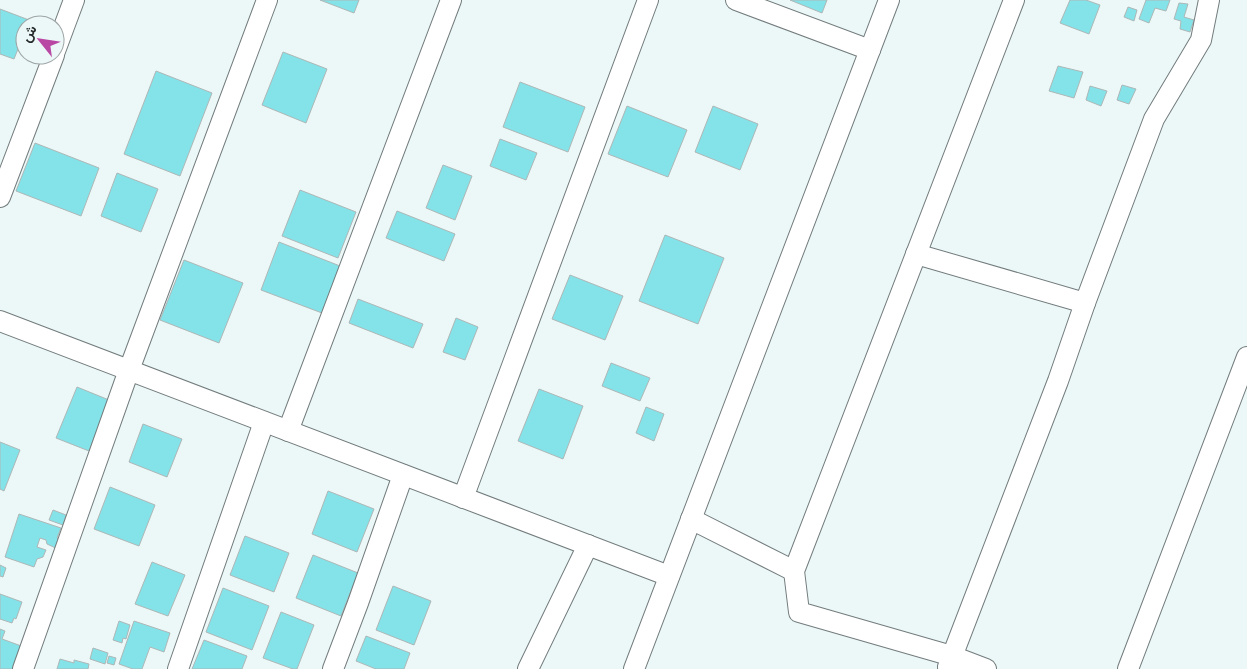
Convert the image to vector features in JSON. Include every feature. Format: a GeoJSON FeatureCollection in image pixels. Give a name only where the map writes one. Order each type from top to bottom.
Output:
{"type":"FeatureCollection","features":[{"type":"Feature","properties":{"kind":"street"},"geometry":{"type":"LineString","coordinates":[[65,24],[74,0]]}},
{"type":"Feature","properties":{"kind":"street"},"geometry":{"type":"LineString","coordinates":[[23,669],[129,370],[267,0]]}},
{"type":"Feature","properties":{"kind":"street"},"geometry":{"type":"LineString","coordinates":[[288,431],[451,0]]}},
{"type":"Feature","properties":{"kind":"street"},"geometry":{"type":"LineString","coordinates":[[463,498],[648,0]]}},
{"type":"Feature","properties":{"kind":"street"},"geometry":{"type":"LineString","coordinates":[[736,0],[870,50]]}},
{"type":"Feature","properties":{"kind":"street"},"geometry":{"type":"LineString","coordinates":[[634,669],[889,0]]}},
{"type":"Feature","properties":{"kind":"street"},"geometry":{"type":"LineString","coordinates":[[986,669],[949,663],[800,612],[794,571],[1014,0]]}},
{"type":"Feature","properties":{"kind":"street"},"geometry":{"type":"LineString","coordinates":[[949,663],[1058,381],[1154,119],[1201,40],[1209,0]]}},
{"type":"Feature","properties":{"kind":"street"},"geometry":{"type":"LineString","coordinates":[[0,197],[50,65]]}},
{"type":"Feature","properties":{"kind":"street"},"geometry":{"type":"LineString","coordinates":[[916,254],[1085,303]]}},
{"type":"Feature","properties":{"kind":"street"},"geometry":{"type":"LineString","coordinates":[[0,321],[669,576]]}},
{"type":"Feature","properties":{"kind":"street"},"geometry":{"type":"LineString","coordinates":[[1128,669],[1247,360]]}},
{"type":"Feature","properties":{"kind":"street"},"geometry":{"type":"LineString","coordinates":[[178,669],[264,422]]}},
{"type":"Feature","properties":{"kind":"street"},"geometry":{"type":"LineString","coordinates":[[333,669],[403,475]]}},
{"type":"Feature","properties":{"kind":"street"},"geometry":{"type":"LineString","coordinates":[[691,519],[794,571]]}},
{"type":"Feature","properties":{"kind":"street"},"geometry":{"type":"LineString","coordinates":[[528,669],[588,545]]}},
{"type":"Feature","properties":{"kind":"building"},"geometry":{"type":"Polygon","coordinates":[[[320,0],[359,0],[354,13],[320,0]]]}},
{"type":"Feature","properties":{"kind":"building"},"geometry":{"type":"Polygon","coordinates":[[[790,0],[827,0],[822,13],[790,0]]]}},
{"type":"Feature","properties":{"kind":"building"},"geometry":{"type":"Polygon","coordinates":[[[1070,0],[1086,0],[1100,5],[1089,34],[1060,23],[1070,0]]]}},
{"type":"Feature","properties":{"kind":"building"},"geometry":{"type":"Polygon","coordinates":[[[1146,0],[1170,0],[1166,11],[1155,8],[1149,23],[1139,19],[1146,0]]]}},
{"type":"Feature","properties":{"kind":"building"},"geometry":{"type":"Polygon","coordinates":[[[1179,3],[1188,4],[1184,17],[1194,20],[1190,32],[1180,29],[1181,21],[1174,19],[1179,3]]]}},
{"type":"Feature","properties":{"kind":"building"},"geometry":{"type":"Polygon","coordinates":[[[1128,7],[1137,10],[1134,21],[1124,17],[1128,7]]]}},
{"type":"Feature","properties":{"kind":"building"},"geometry":{"type":"Polygon","coordinates":[[[0,9],[16,15],[14,59],[0,54],[0,9]]]}},
{"type":"Feature","properties":{"kind":"building"},"geometry":{"type":"Polygon","coordinates":[[[283,52],[327,69],[306,123],[262,105],[283,52]]]}},
{"type":"Feature","properties":{"kind":"building"},"geometry":{"type":"Polygon","coordinates":[[[1058,66],[1083,72],[1074,98],[1049,91],[1058,66]]]}},
{"type":"Feature","properties":{"kind":"building"},"geometry":{"type":"Polygon","coordinates":[[[156,71],[212,93],[180,176],[124,154],[156,71]]]}},
{"type":"Feature","properties":{"kind":"building"},"geometry":{"type":"Polygon","coordinates":[[[520,82],[585,107],[568,152],[503,127],[520,82]]]}},
{"type":"Feature","properties":{"kind":"building"},"geometry":{"type":"Polygon","coordinates":[[[1122,85],[1136,89],[1129,104],[1117,100],[1122,85]]]}},
{"type":"Feature","properties":{"kind":"building"},"geometry":{"type":"Polygon","coordinates":[[[1090,86],[1107,91],[1101,106],[1086,100],[1090,86]]]}},
{"type":"Feature","properties":{"kind":"building"},"geometry":{"type":"Polygon","coordinates":[[[627,106],[687,130],[668,177],[608,154],[627,106]]]}},
{"type":"Feature","properties":{"kind":"building"},"geometry":{"type":"Polygon","coordinates":[[[713,106],[758,124],[740,170],[695,152],[713,106]]]}},
{"type":"Feature","properties":{"kind":"building"},"geometry":{"type":"Polygon","coordinates":[[[500,139],[537,153],[526,180],[490,166],[500,139]]]}},
{"type":"Feature","properties":{"kind":"building"},"geometry":{"type":"Polygon","coordinates":[[[35,143],[99,168],[81,216],[16,191],[35,143]]]}},
{"type":"Feature","properties":{"kind":"building"},"geometry":{"type":"Polygon","coordinates":[[[443,165],[472,176],[455,220],[426,208],[443,165]]]}},
{"type":"Feature","properties":{"kind":"building"},"geometry":{"type":"Polygon","coordinates":[[[117,173],[158,189],[141,232],[101,216],[117,173]]]}},
{"type":"Feature","properties":{"kind":"building"},"geometry":{"type":"Polygon","coordinates":[[[300,190],[356,212],[338,258],[282,236],[300,190]]]}},
{"type":"Feature","properties":{"kind":"building"},"geometry":{"type":"Polygon","coordinates":[[[397,211],[455,234],[444,261],[386,238],[397,211]]]}},
{"type":"Feature","properties":{"kind":"building"},"geometry":{"type":"Polygon","coordinates":[[[665,235],[724,258],[698,324],[639,301],[665,235]]]}},
{"type":"Feature","properties":{"kind":"building"},"geometry":{"type":"Polygon","coordinates":[[[279,242],[340,266],[322,313],[261,290],[279,242]]]}},
{"type":"Feature","properties":{"kind":"building"},"geometry":{"type":"Polygon","coordinates":[[[184,260],[243,283],[219,343],[160,320],[184,260]]]}},
{"type":"Feature","properties":{"kind":"building"},"geometry":{"type":"Polygon","coordinates":[[[570,275],[623,296],[605,340],[552,319],[570,275]]]}},
{"type":"Feature","properties":{"kind":"building"},"geometry":{"type":"Polygon","coordinates":[[[358,299],[423,324],[413,348],[349,323],[358,299]]]}},
{"type":"Feature","properties":{"kind":"building"},"geometry":{"type":"Polygon","coordinates":[[[456,318],[478,327],[465,360],[443,352],[456,318]]]}},
{"type":"Feature","properties":{"kind":"building"},"geometry":{"type":"Polygon","coordinates":[[[611,363],[650,378],[640,401],[602,386],[611,363]]]}},
{"type":"Feature","properties":{"kind":"building"},"geometry":{"type":"Polygon","coordinates":[[[77,387],[109,400],[89,451],[56,438],[77,387]]]}},
{"type":"Feature","properties":{"kind":"building"},"geometry":{"type":"Polygon","coordinates":[[[539,389],[583,406],[563,459],[518,441],[539,389]]]}},
{"type":"Feature","properties":{"kind":"building"},"geometry":{"type":"Polygon","coordinates":[[[646,407],[664,414],[654,441],[636,433],[646,407]]]}},
{"type":"Feature","properties":{"kind":"building"},"geometry":{"type":"Polygon","coordinates":[[[143,424],[182,439],[167,477],[129,462],[143,424]]]}},
{"type":"Feature","properties":{"kind":"building"},"geometry":{"type":"Polygon","coordinates":[[[0,442],[20,450],[4,491],[0,489],[0,442]]]}},
{"type":"Feature","properties":{"kind":"building"},"geometry":{"type":"Polygon","coordinates":[[[110,487],[155,505],[139,546],[94,529],[110,487]]]}},
{"type":"Feature","properties":{"kind":"building"},"geometry":{"type":"Polygon","coordinates":[[[328,491],[374,509],[357,552],[312,534],[328,491]]]}},
{"type":"Feature","properties":{"kind":"building"},"geometry":{"type":"Polygon","coordinates":[[[53,510],[66,515],[63,525],[49,520],[53,510]]]}},
{"type":"Feature","properties":{"kind":"building"},"geometry":{"type":"Polygon","coordinates":[[[19,514],[61,528],[57,538],[63,544],[60,550],[47,544],[46,540],[40,538],[37,547],[46,550],[43,557],[37,559],[34,567],[5,557],[19,514]]]}},
{"type":"Feature","properties":{"kind":"building"},"geometry":{"type":"Polygon","coordinates":[[[245,536],[289,553],[274,592],[230,575],[245,536]]]}},
{"type":"Feature","properties":{"kind":"building"},"geometry":{"type":"Polygon","coordinates":[[[313,555],[358,573],[341,616],[296,598],[313,555]]]}},
{"type":"Feature","properties":{"kind":"building"},"geometry":{"type":"Polygon","coordinates":[[[152,562],[185,575],[168,616],[135,604],[152,562]]]}},
{"type":"Feature","properties":{"kind":"building"},"geometry":{"type":"Polygon","coordinates":[[[0,565],[6,568],[3,577],[0,576],[0,565]]]}},
{"type":"Feature","properties":{"kind":"building"},"geometry":{"type":"Polygon","coordinates":[[[393,586],[431,601],[414,645],[376,630],[393,586]]]}},
{"type":"Feature","properties":{"kind":"building"},"geometry":{"type":"Polygon","coordinates":[[[223,588],[269,606],[252,650],[206,632],[223,588]]]}},
{"type":"Feature","properties":{"kind":"building"},"geometry":{"type":"Polygon","coordinates":[[[0,594],[22,602],[16,619],[14,618],[12,623],[0,619],[0,594]]]}},
{"type":"Feature","properties":{"kind":"building"},"geometry":{"type":"Polygon","coordinates":[[[281,612],[314,625],[297,669],[263,658],[281,612]]]}},
{"type":"Feature","properties":{"kind":"building"},"geometry":{"type":"Polygon","coordinates":[[[119,621],[130,625],[126,639],[123,638],[122,643],[113,640],[119,621]]]}},
{"type":"Feature","properties":{"kind":"building"},"geometry":{"type":"Polygon","coordinates":[[[134,621],[170,633],[164,652],[150,647],[142,669],[133,669],[119,664],[134,621]]]}},
{"type":"Feature","properties":{"kind":"building"},"geometry":{"type":"Polygon","coordinates":[[[0,629],[5,631],[2,639],[24,647],[16,669],[0,669],[0,629]]]}},
{"type":"Feature","properties":{"kind":"building"},"geometry":{"type":"Polygon","coordinates":[[[366,636],[410,653],[404,669],[376,669],[356,661],[366,636]]]}},
{"type":"Feature","properties":{"kind":"building"},"geometry":{"type":"Polygon","coordinates":[[[204,640],[247,656],[242,669],[192,669],[204,640]]]}},
{"type":"Feature","properties":{"kind":"building"},"geometry":{"type":"Polygon","coordinates":[[[93,648],[108,653],[105,664],[90,659],[93,648]]]}},
{"type":"Feature","properties":{"kind":"building"},"geometry":{"type":"Polygon","coordinates":[[[109,656],[116,658],[114,665],[107,663],[109,656]]]}},
{"type":"Feature","properties":{"kind":"building"},"geometry":{"type":"Polygon","coordinates":[[[60,659],[74,663],[74,660],[89,664],[88,669],[57,669],[60,659]]]}}]}
